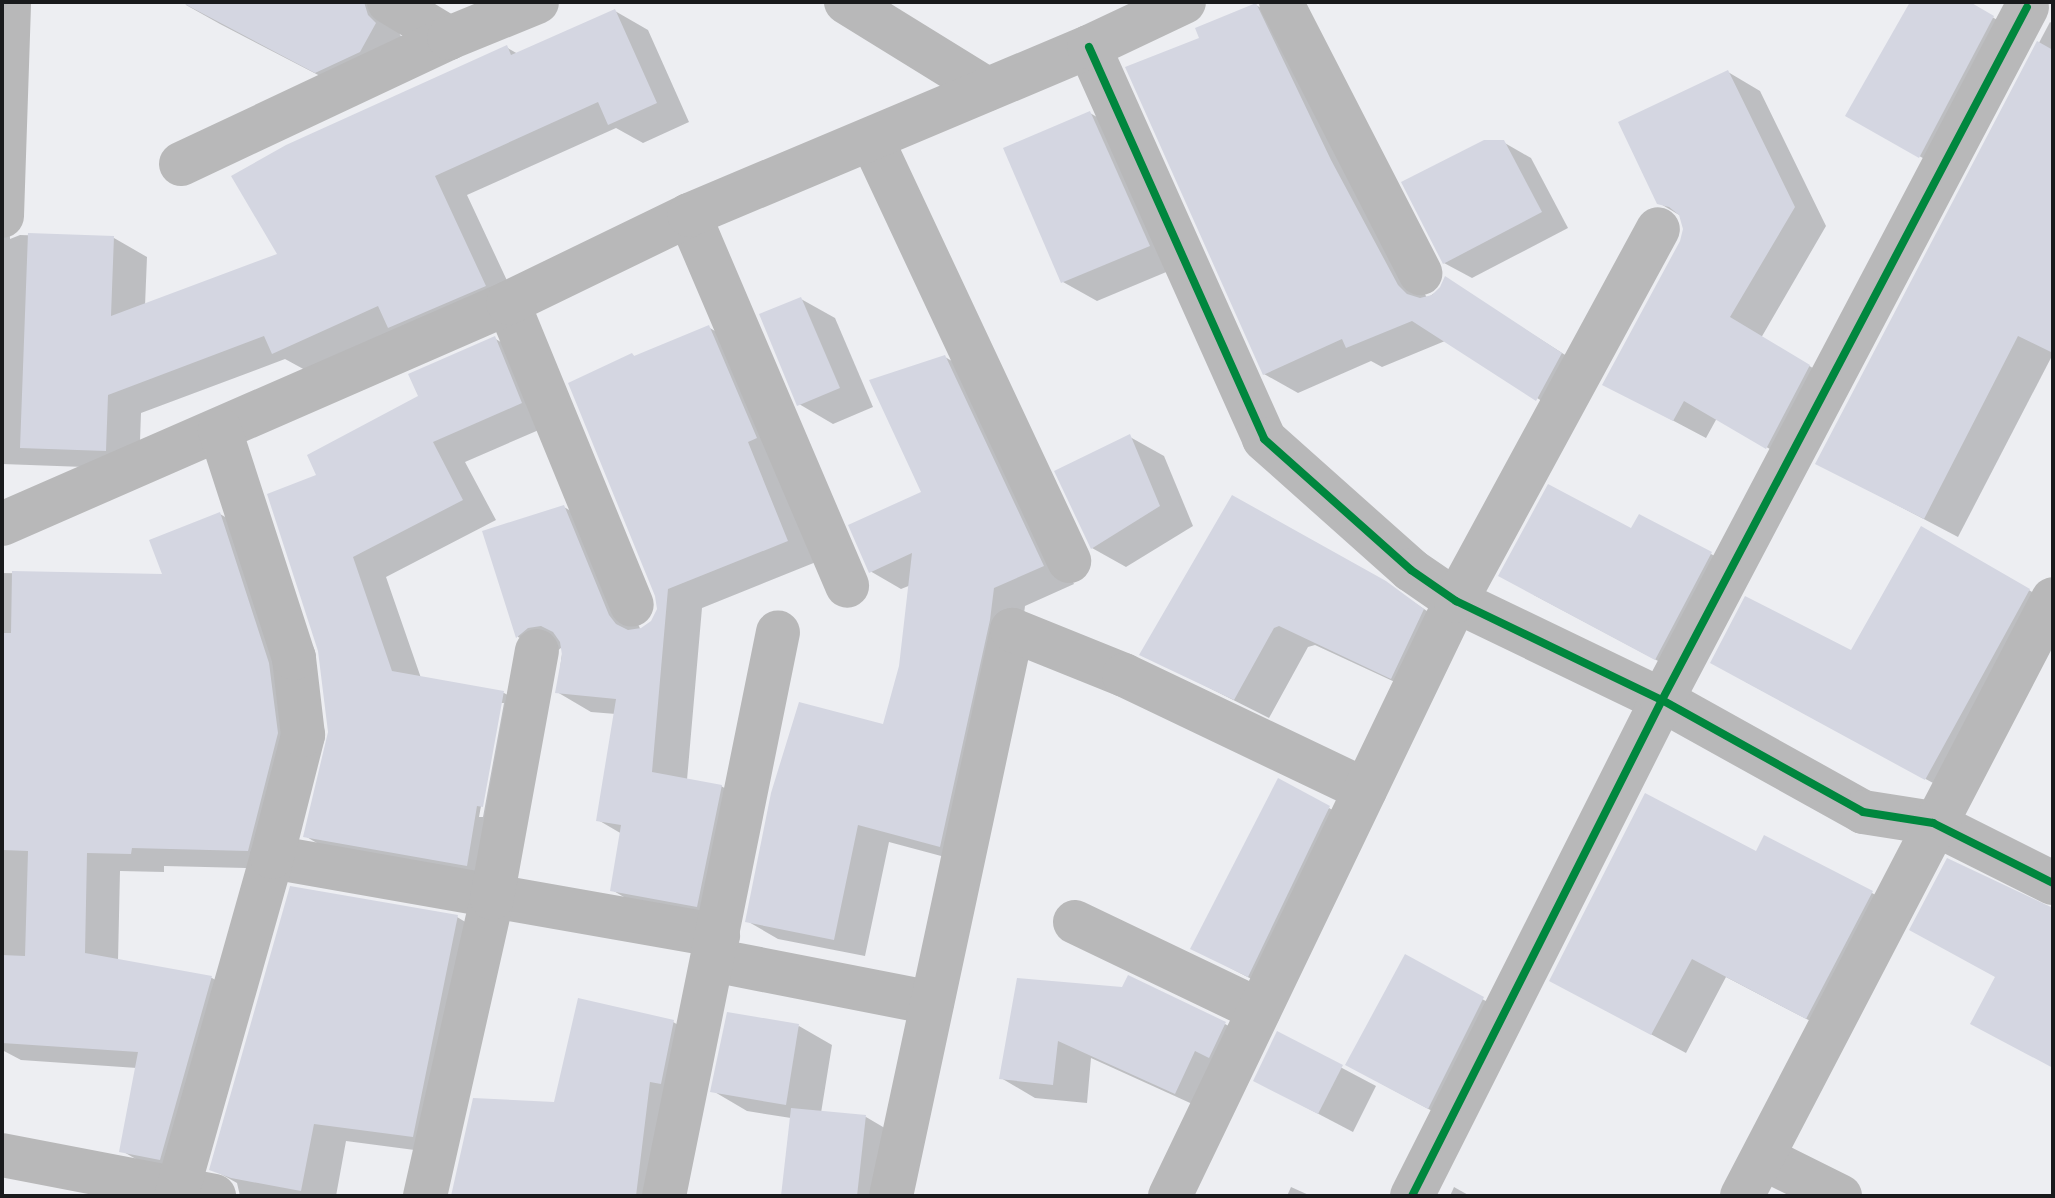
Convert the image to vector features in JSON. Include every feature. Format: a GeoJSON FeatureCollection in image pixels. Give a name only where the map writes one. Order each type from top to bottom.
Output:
{"type":"FeatureCollection","features":[{"type":"Feature","properties":{"kind":"street"},"geometry":{"type":"LineString","coordinates":[[2,216],[9,2]]}},
{"type":"Feature","properties":{"kind":"street"},"geometry":{"type":"LineString","coordinates":[[389,2],[449,38]]}},
{"type":"Feature","properties":{"kind":"street"},"geometry":{"type":"LineString","coordinates":[[181,164],[449,38],[537,2]]}},
{"type":"Feature","properties":{"kind":"street"},"geometry":{"type":"LineString","coordinates":[[846,2],[987,89]]}},
{"type":"Feature","properties":{"kind":"street"},"geometry":{"type":"LineString","coordinates":[[2,524],[508,303],[689,215],[1089,47],[1184,2]]}},
{"type":"Feature","properties":{"kind":"street"},"geometry":{"type":"LineString","coordinates":[[1281,2],[1420,273]]}},
{"type":"Feature","properties":{"kind":"street"},"geometry":{"type":"LineString","coordinates":[[1412,1196],[1662,700],[2032,9]]}},
{"type":"Feature","properties":{"kind":"street"},"geometry":{"type":"LineString","coordinates":[[1089,47],[1264,439],[1411,570],[1456,601],[1662,700],[1863,812],[1933,823],[2053,883]]}},
{"type":"Feature","properties":{"kind":"street"},"geometry":{"type":"LineString","coordinates":[[872,140],[1069,561]]}},
{"type":"Feature","properties":{"kind":"street"},"geometry":{"type":"LineString","coordinates":[[689,215],[847,586]]}},
{"type":"Feature","properties":{"kind":"street"},"geometry":{"type":"LineString","coordinates":[[1170,1196],[1456,601],[1658,229]]}},
{"type":"Feature","properties":{"kind":"street"},"geometry":{"type":"LineString","coordinates":[[508,303],[632,605]]}},
{"type":"Feature","properties":{"kind":"street"},"geometry":{"type":"LineString","coordinates":[[2,1155],[189,1193],[303,735],[294,658],[220,430]]}},
{"type":"Feature","properties":{"kind":"street"},"geometry":{"type":"LineString","coordinates":[[1742,1196],[1933,823],[2053,599]]}},
{"type":"Feature","properties":{"kind":"street"},"geometry":{"type":"LineString","coordinates":[[891,1196],[1012,630],[1124,675],[1365,790]]}},
{"type":"Feature","properties":{"kind":"street"},"geometry":{"type":"LineString","coordinates":[[664,1196],[778,632]]}},
{"type":"Feature","properties":{"kind":"street"},"geometry":{"type":"LineString","coordinates":[[425,1196],[492,898],[537,651]]}},
{"type":"Feature","properties":{"kind":"street"},"geometry":{"type":"LineString","coordinates":[[272,857],[492,898],[715,948],[932,1003]]}},
{"type":"Feature","properties":{"kind":"street"},"geometry":{"type":"LineString","coordinates":[[1075,922],[1259,1010]]}},
{"type":"Feature","properties":{"kind":"street"},"geometry":{"type":"LineString","coordinates":[[1763,1158],[1840,1196]]}},
{"type":"Feature","properties":{"kind":"building"},"geometry":{"type":"Polygon","coordinates":[[[181,2],[364,2],[368,15],[376,23],[360,52],[315,73],[181,2]]]}},
{"type":"Feature","properties":{"kind":"building"},"geometry":{"type":"Polygon","coordinates":[[[1910,2],[1970,2],[1994,16],[1919,158],[1845,116],[1910,2]]]}},
{"type":"Feature","properties":{"kind":"building"},"geometry":{"type":"Polygon","coordinates":[[[1256,3],[1331,160],[1398,285],[1407,294],[1420,298],[1432,295],[1445,276],[1562,353],[1536,401],[1412,321],[1346,348],[1342,339],[1263,375],[1125,67],[1199,38],[1195,28],[1256,3]]]}},
{"type":"Feature","properties":{"kind":"building"},"geometry":{"type":"Polygon","coordinates":[[[615,9],[657,103],[608,125],[598,102],[435,176],[486,286],[388,328],[378,306],[272,354],[264,336],[108,395],[106,451],[20,448],[28,233],[114,236],[111,316],[277,254],[231,176],[286,145],[507,45],[511,55],[615,9]]]}},
{"type":"Feature","properties":{"kind":"building"},"geometry":{"type":"Polygon","coordinates":[[[2037,41],[2053,50],[2053,353],[2018,336],[1924,519],[1815,464],[2037,41]]]}},
{"type":"Feature","properties":{"kind":"building"},"geometry":{"type":"Polygon","coordinates":[[[1728,70],[1795,207],[1730,317],[1810,365],[1766,449],[1684,401],[1673,421],[1602,385],[1680,241],[1683,229],[1679,215],[1669,207],[1657,204],[1618,122],[1728,70]]]}},
{"type":"Feature","properties":{"kind":"building"},"geometry":{"type":"Polygon","coordinates":[[[1090,111],[1150,246],[1061,283],[1003,148],[1090,111]]]}},
{"type":"Feature","properties":{"kind":"building"},"geometry":{"type":"Polygon","coordinates":[[[1484,140],[1504,140],[1542,212],[1443,264],[1401,182],[1484,140]]]}},
{"type":"Feature","properties":{"kind":"building"},"geometry":{"type":"Polygon","coordinates":[[[801,297],[840,388],[797,406],[759,314],[801,297]]]}},
{"type":"Feature","properties":{"kind":"building"},"geometry":{"type":"Polygon","coordinates":[[[709,325],[757,438],[748,442],[788,541],[668,589],[652,772],[722,785],[697,907],[610,891],[621,825],[596,821],[616,699],[555,693],[562,655],[560,642],[553,632],[541,626],[528,628],[516,638],[482,531],[564,505],[609,615],[616,624],[628,630],[641,628],[651,621],[657,609],[655,596],[568,383],[632,353],[634,356],[709,325]]]}},
{"type":"Feature","properties":{"kind":"building"},"geometry":{"type":"Polygon","coordinates":[[[495,336],[522,403],[433,442],[463,500],[353,557],[392,671],[504,691],[483,807],[477,806],[467,866],[303,837],[328,732],[318,651],[267,494],[316,475],[307,455],[418,396],[408,374],[495,336]]]}},
{"type":"Feature","properties":{"kind":"building"},"geometry":{"type":"Polygon","coordinates":[[[945,355],[1044,566],[994,588],[990,620],[940,847],[858,825],[834,940],[745,922],[771,793],[799,702],[883,724],[899,666],[912,553],[869,573],[848,525],[921,492],[869,380],[945,355]]]}},
{"type":"Feature","properties":{"kind":"building"},"geometry":{"type":"Polygon","coordinates":[[[1130,434],[1160,506],[1091,549],[1054,471],[1130,434]]]}},
{"type":"Feature","properties":{"kind":"building"},"geometry":{"type":"Polygon","coordinates":[[[1548,484],[1631,528],[1639,514],[1712,552],[1655,660],[1498,576],[1548,484]]]}},
{"type":"Feature","properties":{"kind":"building"},"geometry":{"type":"Polygon","coordinates":[[[1232,495],[1386,581],[1424,609],[1391,679],[1279,626],[1274,628],[1234,700],[1139,655],[1232,495]]]}},
{"type":"Feature","properties":{"kind":"building"},"geometry":{"type":"Polygon","coordinates":[[[220,512],[269,663],[278,733],[248,851],[132,848],[131,854],[87,853],[85,953],[212,976],[160,1160],[119,1152],[138,1052],[2,1043],[2,955],[25,956],[28,851],[2,850],[4,633],[11,633],[12,571],[162,574],[149,540],[220,512]]]}},
{"type":"Feature","properties":{"kind":"building"},"geometry":{"type":"Polygon","coordinates":[[[1921,526],[2030,589],[1925,780],[1710,663],[1745,596],[1851,650],[1921,526]]]}},
{"type":"Feature","properties":{"kind":"building"},"geometry":{"type":"Polygon","coordinates":[[[1278,778],[1330,806],[1248,977],[1190,949],[1278,778]]]}},
{"type":"Feature","properties":{"kind":"building"},"geometry":{"type":"Polygon","coordinates":[[[1645,793],[1756,851],[1764,835],[1873,891],[1806,1019],[1692,959],[1651,1035],[1549,981],[1645,793]]]}},
{"type":"Feature","properties":{"kind":"building"},"geometry":{"type":"Polygon","coordinates":[[[1947,858],[2053,908],[2053,1068],[1970,1024],[1995,977],[1909,930],[1947,858]]]}},
{"type":"Feature","properties":{"kind":"building"},"geometry":{"type":"Polygon","coordinates":[[[290,886],[458,915],[413,1137],[314,1124],[301,1191],[231,1178],[209,1170],[290,886]]]}},
{"type":"Feature","properties":{"kind":"building"},"geometry":{"type":"Polygon","coordinates":[[[1405,954],[1484,997],[1428,1109],[1345,1065],[1405,954]]]}},
{"type":"Feature","properties":{"kind":"building"},"geometry":{"type":"Polygon","coordinates":[[[1128,975],[1226,1022],[1209,1058],[1195,1051],[1175,1094],[1058,1041],[1053,1085],[999,1079],[1017,978],[1122,987],[1128,975]]]}},
{"type":"Feature","properties":{"kind":"building"},"geometry":{"type":"Polygon","coordinates":[[[578,998],[674,1020],[661,1084],[650,1082],[636,1196],[451,1196],[473,1098],[554,1102],[578,998]]]}},
{"type":"Feature","properties":{"kind":"building"},"geometry":{"type":"Polygon","coordinates":[[[727,1012],[799,1024],[786,1105],[710,1092],[727,1012]]]}},
{"type":"Feature","properties":{"kind":"building"},"geometry":{"type":"Polygon","coordinates":[[[1277,1031],[1343,1065],[1318,1114],[1253,1081],[1277,1031]]]}},
{"type":"Feature","properties":{"kind":"building"},"geometry":{"type":"Polygon","coordinates":[[[791,1108],[866,1115],[857,1196],[781,1196],[791,1108]]]}},
{"type":"Feature","properties":{"kind":"cycle path"},"geometry":{"type":"LineString","coordinates":[[1412,1196],[1662,700],[2027,7]]}},
{"type":"Feature","properties":{"kind":"cycle path"},"geometry":{"type":"LineString","coordinates":[[1089,47],[1264,439],[1411,570],[1456,601],[1662,700],[1863,812],[1933,823],[2053,883]]}}]}
